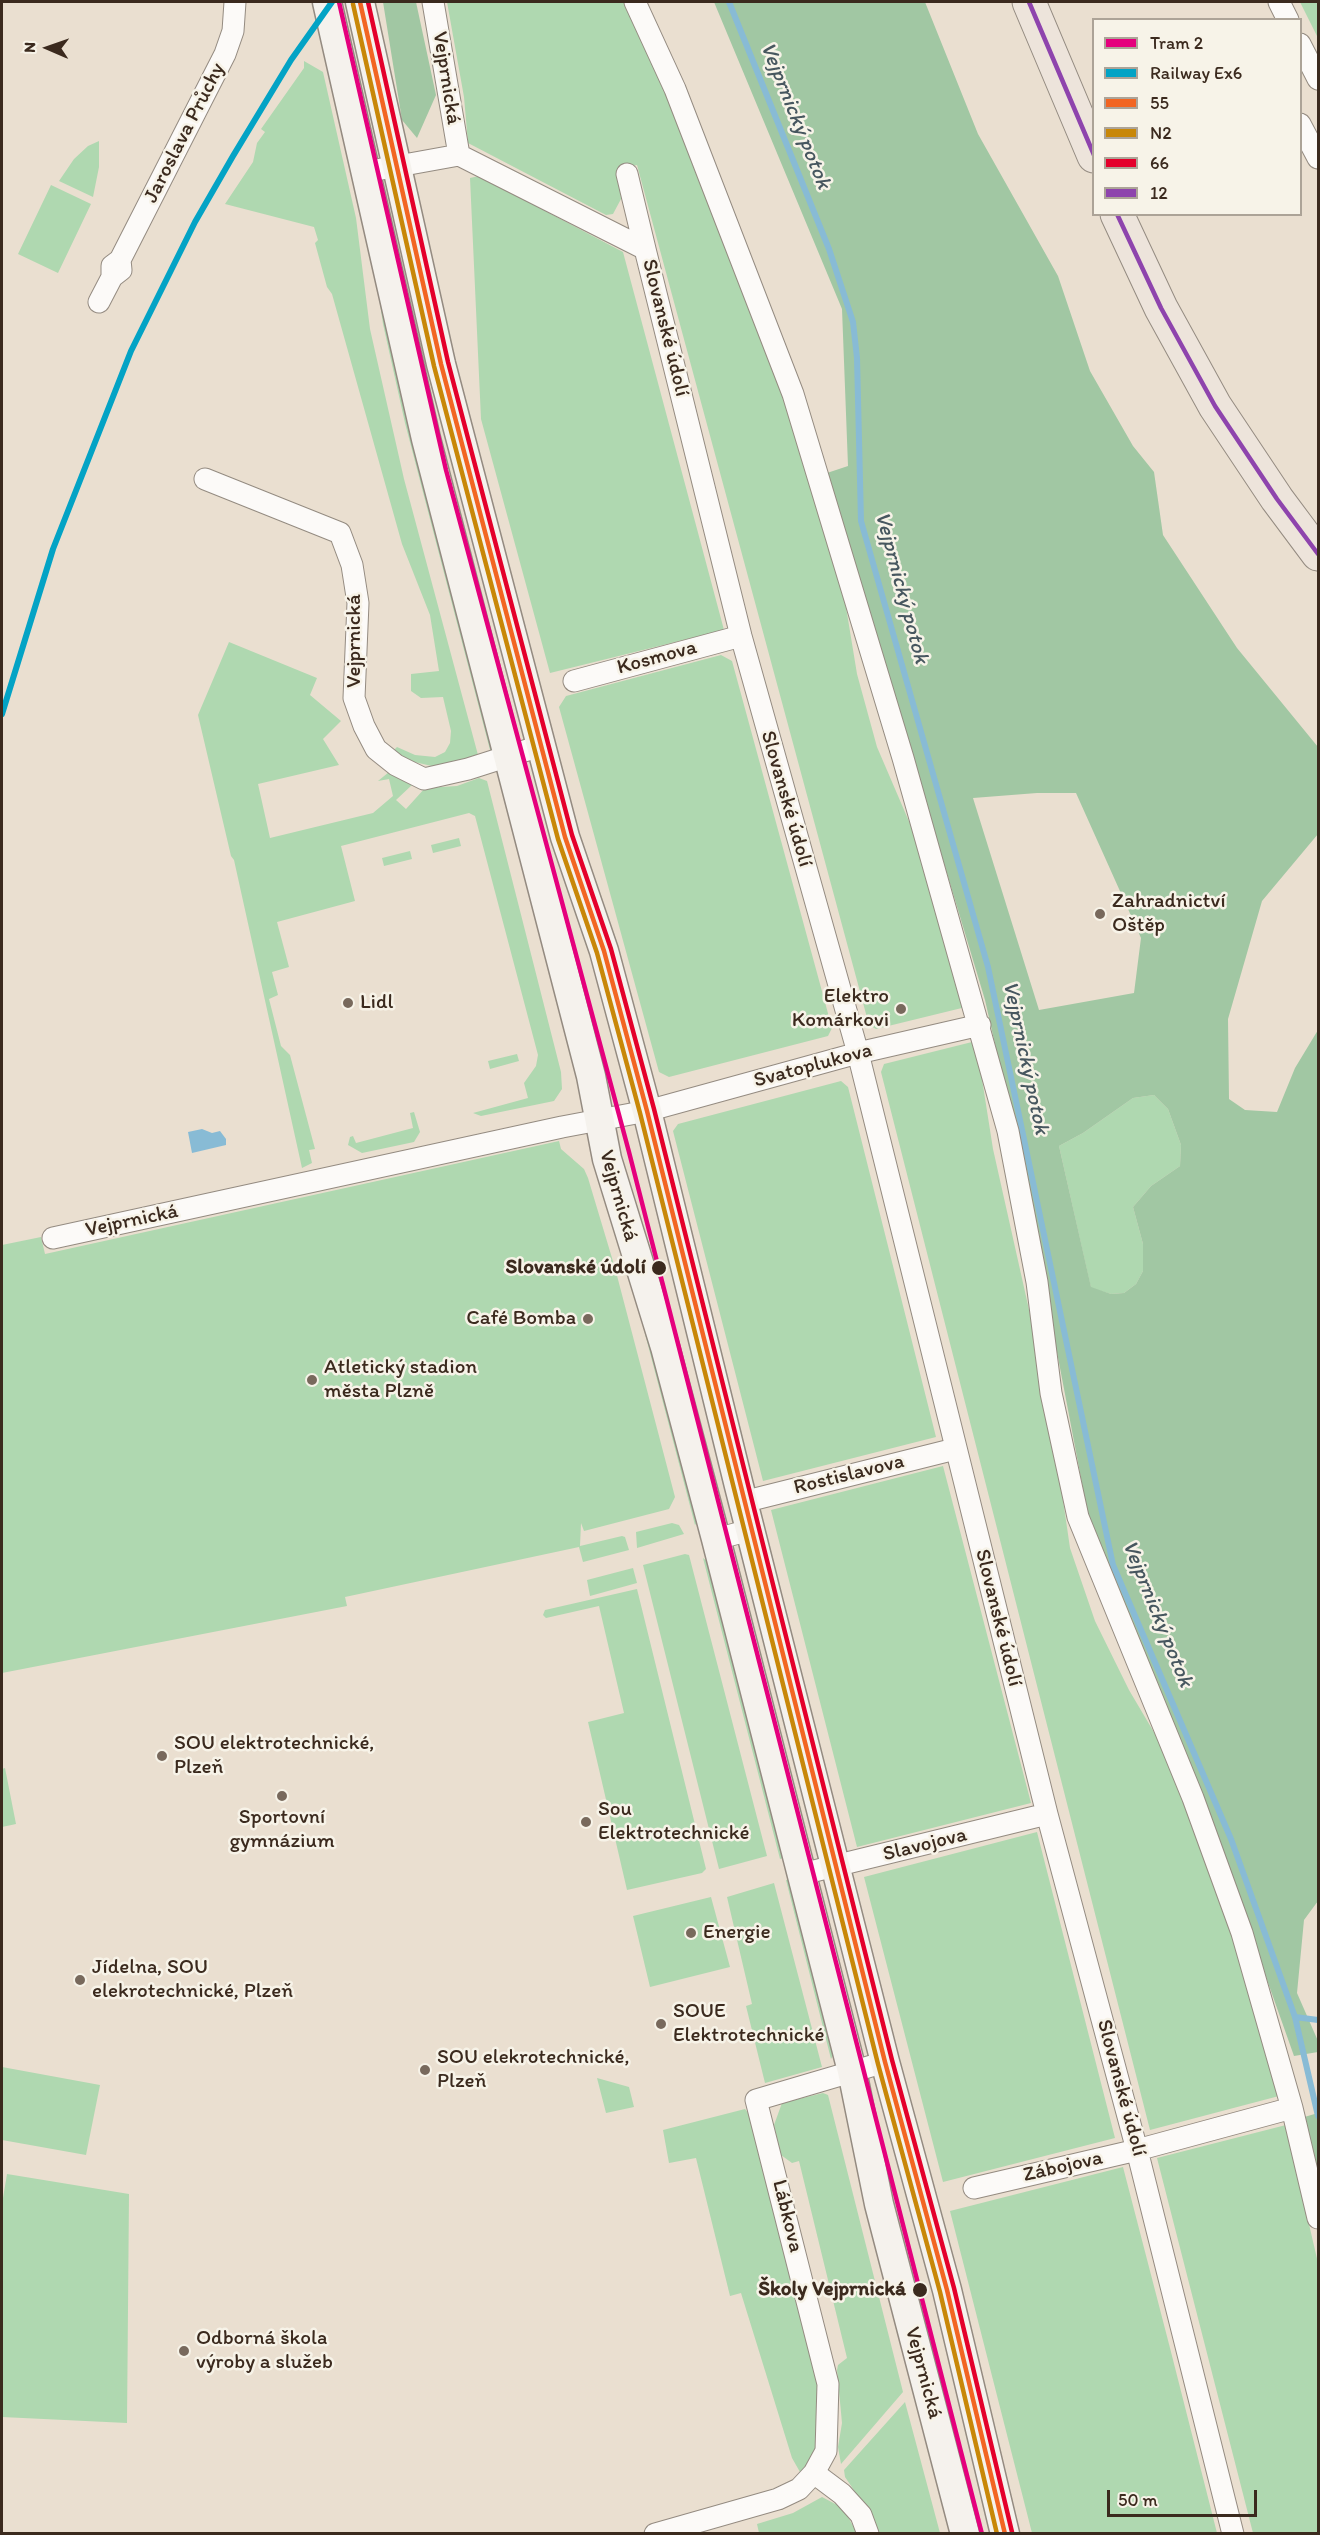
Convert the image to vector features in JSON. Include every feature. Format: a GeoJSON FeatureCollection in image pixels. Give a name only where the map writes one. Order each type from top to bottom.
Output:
{"type":"FeatureCollection","features":[{"type":"Feature","properties":{"kind":"main road","name":"Vejprnická"},"geometry":{"type":"LineString","coordinates":[[327,2],[426,439],[591,1076],[598,1120],[626,1227],[667,1355],[716,1539],[852,2071],[879,2204],[965,2534]]}},
{"type":"Feature","properties":{"kind":"main road","name":"Vejprnická"},"geometry":{"type":"LineString","coordinates":[[360,2],[441,364],[565,837],[604,951],[647,1111],[750,1530],[885,2062],[947,2290],[1005,2534]]}},
{"type":"Feature","properties":{"kind":"main road"},"geometry":{"type":"LineString","coordinates":[[1029,2],[1088,142]]}},
{"type":"Feature","properties":{"kind":"main road"},"geometry":{"type":"LineString","coordinates":[[1045,2],[1088,142]]}},
{"type":"Feature","properties":{"kind":"main road"},"geometry":{"type":"LineString","coordinates":[[1118,216],[1161,308],[1215,406],[1277,499],[1318,554]]}},
{"type":"Feature","properties":{"kind":"street","name":"Jaroslava Průchy"},"geometry":{"type":"LineString","coordinates":[[99,302],[225,54],[233,31],[236,2]]}},
{"type":"Feature","properties":{"kind":"street","name":"Vejprnická"},"geometry":{"type":"LineString","coordinates":[[433,2],[459,154]]}},
{"type":"Feature","properties":{"kind":"street"},"geometry":{"type":"LineString","coordinates":[[635,2],[675,89],[793,394],[903,758],[1008,1131],[1037,1282],[1052,1393],[1078,1517],[1193,1798],[1238,1922],[1292,2108],[1318,2218]]}},
{"type":"Feature","properties":{"kind":"street"},"geometry":{"type":"LineString","coordinates":[[1279,2],[1287,18]]}},
{"type":"Feature","properties":{"kind":"street"},"geometry":{"type":"LineString","coordinates":[[1302,53],[1318,79]]}},
{"type":"Feature","properties":{"kind":"street"},"geometry":{"type":"LineString","coordinates":[[1302,128],[1318,158]]}},
{"type":"Feature","properties":{"kind":"street"},"geometry":{"type":"LineString","coordinates":[[365,172],[459,154]]}},
{"type":"Feature","properties":{"kind":"street","name":"Slovanské údolí"},"geometry":{"type":"LineString","coordinates":[[459,154],[645,249]]}},
{"type":"Feature","properties":{"kind":"street","name":"Slovanské údolí"},"geometry":{"type":"LineString","coordinates":[[627,174],[741,636],[858,1053],[1047,1814],[1137,2150],[1233,2534]]}},
{"type":"Feature","properties":{"kind":"street","name":"Vejprnická"},"geometry":{"type":"LineString","coordinates":[[205,479],[340,532],[352,565],[358,603],[354,698],[364,726],[376,749],[396,765],[424,779],[540,746]]}},
{"type":"Feature","properties":{"kind":"street","name":"Kosmova"},"geometry":{"type":"LineString","coordinates":[[573,681],[741,636]]}},
{"type":"Feature","properties":{"kind":"street","name":"Svatoplukova"},"geometry":{"type":"LineString","coordinates":[[647,1111],[858,1053],[980,1025]]}},
{"type":"Feature","properties":{"kind":"street","name":"Vejprnická"},"geometry":{"type":"LineString","coordinates":[[54,1238],[647,1111]]}},
{"type":"Feature","properties":{"kind":"street","name":"Rostislavova"},"geometry":{"type":"LineString","coordinates":[[743,1502],[955,1449]]}},
{"type":"Feature","properties":{"kind":"street"},"geometry":{"type":"LineString","coordinates":[[716,1539],[750,1530]]}},
{"type":"Feature","properties":{"kind":"street","name":"Slavojova"},"geometry":{"type":"LineString","coordinates":[[802,1874],[1047,1814]]}},
{"type":"Feature","properties":{"kind":"street"},"geometry":{"type":"LineString","coordinates":[[852,2071],[885,2062]]}},
{"type":"Feature","properties":{"kind":"street","name":"Lábkova"},"geometry":{"type":"LineString","coordinates":[[655,2534],[778,2499],[799,2489],[814,2473],[826,2451],[828,2384],[756,2100],[852,2071]]}},
{"type":"Feature","properties":{"kind":"street","name":"Zábojova"},"geometry":{"type":"LineString","coordinates":[[974,2188],[1137,2150],[1292,2108]]}},
{"type":"Feature","properties":{"kind":"street"},"geometry":{"type":"LineString","coordinates":[[814,2473],[842,2494],[861,2515],[868,2534]]}},
{"type":"Feature","properties":{"kind":"green space"},"geometry":{"type":"Polygon","coordinates":[[[383,2],[416,2],[436,95],[417,138],[402,120],[383,2]]]}},
{"type":"Feature","properties":{"kind":"green space"},"geometry":{"type":"Polygon","coordinates":[[[447,2],[627,2],[659,72],[760,331],[801,449],[845,601],[857,674],[877,747],[932,875],[970,1006],[876,1029],[869,1025],[637,165],[619,170],[621,199],[613,214],[606,215],[468,143],[464,97],[447,2]]]}},
{"type":"Feature","properties":{"kind":"green space"},"geometry":{"type":"Polygon","coordinates":[[[714,2],[925,2],[978,134],[1058,276],[1090,371],[1133,446],[1154,472],[1163,535],[1237,648],[1318,747],[1318,834],[1262,901],[1228,1019],[1229,1099],[1245,1110],[1277,1112],[1295,1068],[1318,1030],[1318,1901],[1304,1920],[1297,1993],[1318,2041],[1318,2052],[1294,2056],[1193,1771],[1089,1520],[1015,1132],[985,1000],[827,473],[848,466],[842,309],[714,2]],[[1037,793],[973,798],[1039,1010],[1134,993],[1141,938],[1076,793],[1037,793]],[[1154,1095],[1133,1098],[1083,1133],[1059,1146],[1091,1287],[1111,1294],[1124,1293],[1136,1284],[1143,1271],[1143,1244],[1133,1207],[1151,1186],[1180,1166],[1181,1145],[1168,1109],[1154,1095]]]}},
{"type":"Feature","properties":{"kind":"green space"},"geometry":{"type":"Polygon","coordinates":[[[1300,2],[1318,2],[1318,38],[1300,2]]]}},
{"type":"Feature","properties":{"kind":"green space"},"geometry":{"type":"Polygon","coordinates":[[[304,61],[323,72],[356,218],[370,329],[404,479],[478,755],[436,767],[410,761],[394,750],[397,747],[415,755],[435,757],[445,752],[450,743],[451,731],[443,697],[421,698],[411,691],[411,674],[439,671],[430,615],[402,544],[332,294],[327,287],[315,243],[318,240],[314,227],[225,204],[253,162],[257,143],[265,132],[261,129],[304,68],[304,61]]]}},
{"type":"Feature","properties":{"kind":"green space"},"geometry":{"type":"Polygon","coordinates":[[[99,141],[99,167],[93,197],[59,181],[74,159],[88,146],[99,141]]]}},
{"type":"Feature","properties":{"kind":"green space"},"geometry":{"type":"Polygon","coordinates":[[[479,176],[623,252],[724,630],[550,673],[481,419],[470,178],[479,176]]]}},
{"type":"Feature","properties":{"kind":"green space"},"geometry":{"type":"Polygon","coordinates":[[[51,185],[91,204],[58,273],[18,254],[51,185]]]}},
{"type":"Feature","properties":{"kind":"green space"},"geometry":{"type":"Polygon","coordinates":[[[373,257],[493,750],[490,750],[405,423],[383,324],[373,257]]]}},
{"type":"Feature","properties":{"kind":"green space"},"geometry":{"type":"Polygon","coordinates":[[[229,642],[317,678],[310,695],[341,721],[323,739],[339,765],[258,784],[270,838],[373,813],[393,796],[389,779],[378,781],[389,772],[412,785],[396,800],[406,809],[425,788],[457,786],[479,778],[487,781],[561,1072],[562,1089],[554,1101],[481,1116],[473,1113],[528,1098],[524,1083],[536,1066],[538,1055],[475,816],[469,813],[341,846],[355,901],[277,922],[289,967],[272,972],[278,995],[269,999],[281,1046],[290,1055],[315,1149],[309,1150],[312,1163],[302,1168],[234,860],[231,856],[198,715],[229,642]]]}},
{"type":"Feature","properties":{"kind":"green space"},"geometry":{"type":"Polygon","coordinates":[[[721,655],[732,661],[832,1028],[828,1036],[669,1077],[659,1072],[559,707],[566,696],[721,655]]]}},
{"type":"Feature","properties":{"kind":"green space"},"geometry":{"type":"Polygon","coordinates":[[[459,838],[461,846],[433,853],[431,845],[459,838]]]}},
{"type":"Feature","properties":{"kind":"green space"},"geometry":{"type":"Polygon","coordinates":[[[410,851],[412,859],[384,866],[382,858],[410,851]]]}},
{"type":"Feature","properties":{"kind":"green space"},"geometry":{"type":"Polygon","coordinates":[[[976,1041],[993,1149],[1047,1390],[1070,1548],[1095,1621],[1129,1690],[1155,1734],[1212,1867],[1279,2096],[1150,2130],[881,1072],[884,1064],[976,1041]]]}},
{"type":"Feature","properties":{"kind":"green space"},"geometry":{"type":"Polygon","coordinates":[[[517,1054],[519,1061],[490,1069],[488,1061],[517,1054]]]}},
{"type":"Feature","properties":{"kind":"green space"},"geometry":{"type":"Polygon","coordinates":[[[841,1081],[848,1087],[936,1437],[763,1481],[673,1131],[678,1124],[841,1081]]]}},
{"type":"Feature","properties":{"kind":"green space"},"geometry":{"type":"Polygon","coordinates":[[[1154,1095],[1168,1109],[1181,1145],[1180,1166],[1151,1186],[1133,1207],[1143,1244],[1143,1271],[1136,1284],[1124,1293],[1111,1294],[1091,1288],[1059,1146],[1083,1133],[1133,1098],[1154,1095]]]}},
{"type":"Feature","properties":{"kind":"green space"},"geometry":{"type":"Polygon","coordinates":[[[414,1112],[420,1132],[414,1142],[362,1153],[348,1145],[350,1137],[353,1136],[356,1143],[413,1128],[410,1113],[414,1112]]]}},
{"type":"Feature","properties":{"kind":"green space","name":"Atletický stadion města Plzně"},"geometry":{"type":"Polygon","coordinates":[[[559,1141],[561,1149],[584,1169],[588,1178],[615,1268],[675,1497],[669,1509],[584,1531],[581,1523],[580,1546],[622,1536],[625,1537],[629,1550],[583,1562],[579,1547],[345,1597],[347,1606],[2,1673],[2,1245],[41,1237],[45,1254],[559,1141]]]}},
{"type":"Feature","properties":{"kind":"green space"},"geometry":{"type":"Polygon","coordinates":[[[637,1283],[697,1523],[695,1525],[632,1284],[637,1283]]]}},
{"type":"Feature","properties":{"kind":"green space"},"geometry":{"type":"Polygon","coordinates":[[[943,1466],[1031,1803],[857,1847],[771,1510],[943,1466]]]}},
{"type":"Feature","properties":{"kind":"green space"},"geometry":{"type":"Polygon","coordinates":[[[672,1523],[679,1525],[684,1534],[637,1548],[636,1532],[672,1523]]]}},
{"type":"Feature","properties":{"kind":"green space"},"geometry":{"type":"Polygon","coordinates":[[[685,1554],[689,1555],[767,1856],[719,1869],[643,1565],[685,1554]]]}},
{"type":"Feature","properties":{"kind":"green space"},"geometry":{"type":"Polygon","coordinates":[[[703,1558],[712,1565],[789,1856],[780,1859],[703,1558]]]}},
{"type":"Feature","properties":{"kind":"green space"},"geometry":{"type":"Polygon","coordinates":[[[633,1568],[637,1583],[590,1596],[587,1580],[633,1568]]]}},
{"type":"Feature","properties":{"kind":"green space"},"geometry":{"type":"Polygon","coordinates":[[[637,1589],[706,1869],[702,1873],[627,1890],[588,1722],[624,1713],[599,1606],[546,1618],[543,1615],[545,1610],[637,1589]]]}},
{"type":"Feature","properties":{"kind":"green space"},"geometry":{"type":"Polygon","coordinates":[[[5,1768],[16,1824],[2,1827],[2,1769],[5,1768]]]}},
{"type":"Feature","properties":{"kind":"green space"},"geometry":{"type":"Polygon","coordinates":[[[1037,1832],[1115,2138],[943,2182],[864,1877],[1037,1832]]]}},
{"type":"Feature","properties":{"kind":"green space"},"geometry":{"type":"Polygon","coordinates":[[[795,1877],[836,2050],[831,2059],[786,1880],[795,1877]]]}},
{"type":"Feature","properties":{"kind":"green space"},"geometry":{"type":"Polygon","coordinates":[[[774,1883],[822,2067],[765,2083],[746,2006],[752,2004],[727,1897],[774,1883]]]}},
{"type":"Feature","properties":{"kind":"green space"},"geometry":{"type":"Polygon","coordinates":[[[711,1897],[730,1967],[650,1987],[633,1916],[711,1897]]]}},
{"type":"Feature","properties":{"kind":"green space"},"geometry":{"type":"Polygon","coordinates":[[[2,2067],[100,2085],[86,2155],[2,2140],[2,2067]]]}},
{"type":"Feature","properties":{"kind":"green space"},"geometry":{"type":"Polygon","coordinates":[[[597,2078],[629,2087],[634,2107],[606,2113],[597,2078]]]}},
{"type":"Feature","properties":{"kind":"green space"},"geometry":{"type":"Polygon","coordinates":[[[823,2093],[828,2095],[903,2392],[841,2464],[838,2447],[842,2423],[837,2370],[838,2365],[847,2358],[799,2161],[792,2163],[781,2155],[774,2125],[782,2103],[823,2093]]]}},
{"type":"Feature","properties":{"kind":"green space"},"geometry":{"type":"Polygon","coordinates":[[[745,2109],[749,2114],[819,2382],[818,2442],[808,2463],[800,2472],[792,2458],[741,2293],[730,2296],[696,2158],[669,2163],[663,2130],[745,2109]]]}},
{"type":"Feature","properties":{"kind":"green space"},"geometry":{"type":"Polygon","coordinates":[[[1318,2113],[1318,2186],[1301,2118],[1318,2113]]]}},
{"type":"Feature","properties":{"kind":"green space"},"geometry":{"type":"Polygon","coordinates":[[[1286,2125],[1318,2263],[1318,2533],[1253,2533],[1157,2158],[1286,2125]]]}},
{"type":"Feature","properties":{"kind":"green space"},"geometry":{"type":"Polygon","coordinates":[[[1123,2167],[1217,2533],[1032,2533],[950,2211],[1123,2167]]]}},
{"type":"Feature","properties":{"kind":"green space"},"geometry":{"type":"Polygon","coordinates":[[[7,2174],[129,2194],[127,2423],[2,2417],[2,2204],[7,2174]]]}},
{"type":"Feature","properties":{"kind":"green space"},"geometry":{"type":"Polygon","coordinates":[[[905,2402],[940,2533],[877,2533],[866,2508],[845,2477],[844,2470],[905,2402]]]}},
{"type":"Feature","properties":{"kind":"green space"},"geometry":{"type":"Polygon","coordinates":[[[822,2497],[843,2508],[857,2533],[759,2533],[757,2524],[793,2513],[822,2497]]]}},
{"type":"Feature","properties":{"kind":"water"},"geometry":{"type":"Polygon","coordinates":[[[202,1129],[212,1133],[220,1131],[226,1139],[226,1145],[192,1153],[188,1132],[202,1129]]]}},
{"type":"Feature","properties":{"kind":"waterway","name":"Vejprnický potok"},"geometry":{"type":"LineString","coordinates":[[729,2],[829,249],[853,322],[857,358],[861,521],[988,967],[1113,1565],[1231,1839],[1295,2017],[1318,2116]]}},
{"type":"Feature","properties":{"kind":"waterway"},"geometry":{"type":"LineString","coordinates":[[1295,2017],[1318,2020]]}},
{"type":"Feature","properties":{"kind":"tram line","name":"2"},"geometry":{"type":"LineString","coordinates":[[339,2],[446,470],[629,1152],[982,2534]]}},
{"type":"Feature","properties":{"kind":"rail line","name":"Ex6"},"geometry":{"type":"LineString","coordinates":[[2,714],[53,549],[131,351],[195,222],[233,156],[291,60],[332,2]]}},
{"type":"Feature","properties":{"kind":"transit line","name":"55"},"geometry":{"type":"LineString","coordinates":[[360,2],[441,364],[565,837],[604,951],[647,1111],[885,2062],[947,2290],[1005,2534]]}},
{"type":"Feature","properties":{"kind":"transit line","name":"66"},"geometry":{"type":"LineString","coordinates":[[368,2],[448,362],[572,835],[611,949],[654,1109],[892,2060],[954,2288],[1012,2532]]}},
{"type":"Feature","properties":{"kind":"transit line","name":"12"},"geometry":{"type":"LineString","coordinates":[[1029,2],[1092,150]]}},
{"type":"Feature","properties":{"kind":"transit line","name":"N2"},"geometry":{"type":"LineString","coordinates":[[353,4],[434,366],[558,839],[597,953],[640,1113],[878,2064],[940,2292],[997,2534]]}},
{"type":"Feature","properties":{"kind":"transit line","name":"12"},"geometry":{"type":"LineString","coordinates":[[1118,216],[1161,308],[1215,406],[1277,499],[1318,554]]}},
{"type":"Feature","properties":{"kind":"place","name":"Zahradnictví Oštěp"},"geometry":{"type":"Point","coordinates":[1100,914]}},
{"type":"Feature","properties":{"kind":"place","name":"Lidl"},"geometry":{"type":"Point","coordinates":[348,1003]}},
{"type":"Feature","properties":{"kind":"place","name":"Elektro Komárkovi"},"geometry":{"type":"Point","coordinates":[901,1009]}},
{"type":"Feature","properties":{"kind":"place","name":"Slovanské údolí"},"geometry":{"type":"Point","coordinates":[659,1268]}},
{"type":"Feature","properties":{"kind":"place","name":"Café Bomba"},"geometry":{"type":"Point","coordinates":[588,1319]}},
{"type":"Feature","properties":{"kind":"place","name":"Atletický stadion města Plzně"},"geometry":{"type":"Point","coordinates":[312,1380]}},
{"type":"Feature","properties":{"kind":"place","name":"SOU elektrotechnické, Plzeň"},"geometry":{"type":"Point","coordinates":[162,1756]}},
{"type":"Feature","properties":{"kind":"place","name":"Sportovní gymnázium"},"geometry":{"type":"Point","coordinates":[282,1796]}},
{"type":"Feature","properties":{"kind":"place","name":"Sou Elektrotechnické"},"geometry":{"type":"Point","coordinates":[586,1822]}},
{"type":"Feature","properties":{"kind":"place","name":"Energie"},"geometry":{"type":"Point","coordinates":[691,1933]}},
{"type":"Feature","properties":{"kind":"place","name":"Jídelna, SOU elekrotechnické, Plzeň"},"geometry":{"type":"Point","coordinates":[80,1980]}},
{"type":"Feature","properties":{"kind":"place","name":"SOUE Elektrotechnické"},"geometry":{"type":"Point","coordinates":[661,2024]}},
{"type":"Feature","properties":{"kind":"place","name":"SOU elekrotechnické, Plzeň"},"geometry":{"type":"Point","coordinates":[425,2070]}},
{"type":"Feature","properties":{"kind":"place","name":"Školy Vejprnická"},"geometry":{"type":"Point","coordinates":[920,2290]}},
{"type":"Feature","properties":{"kind":"place","name":"Odborná škola výroby a služeb"},"geometry":{"type":"Point","coordinates":[184,2351]}}]}
